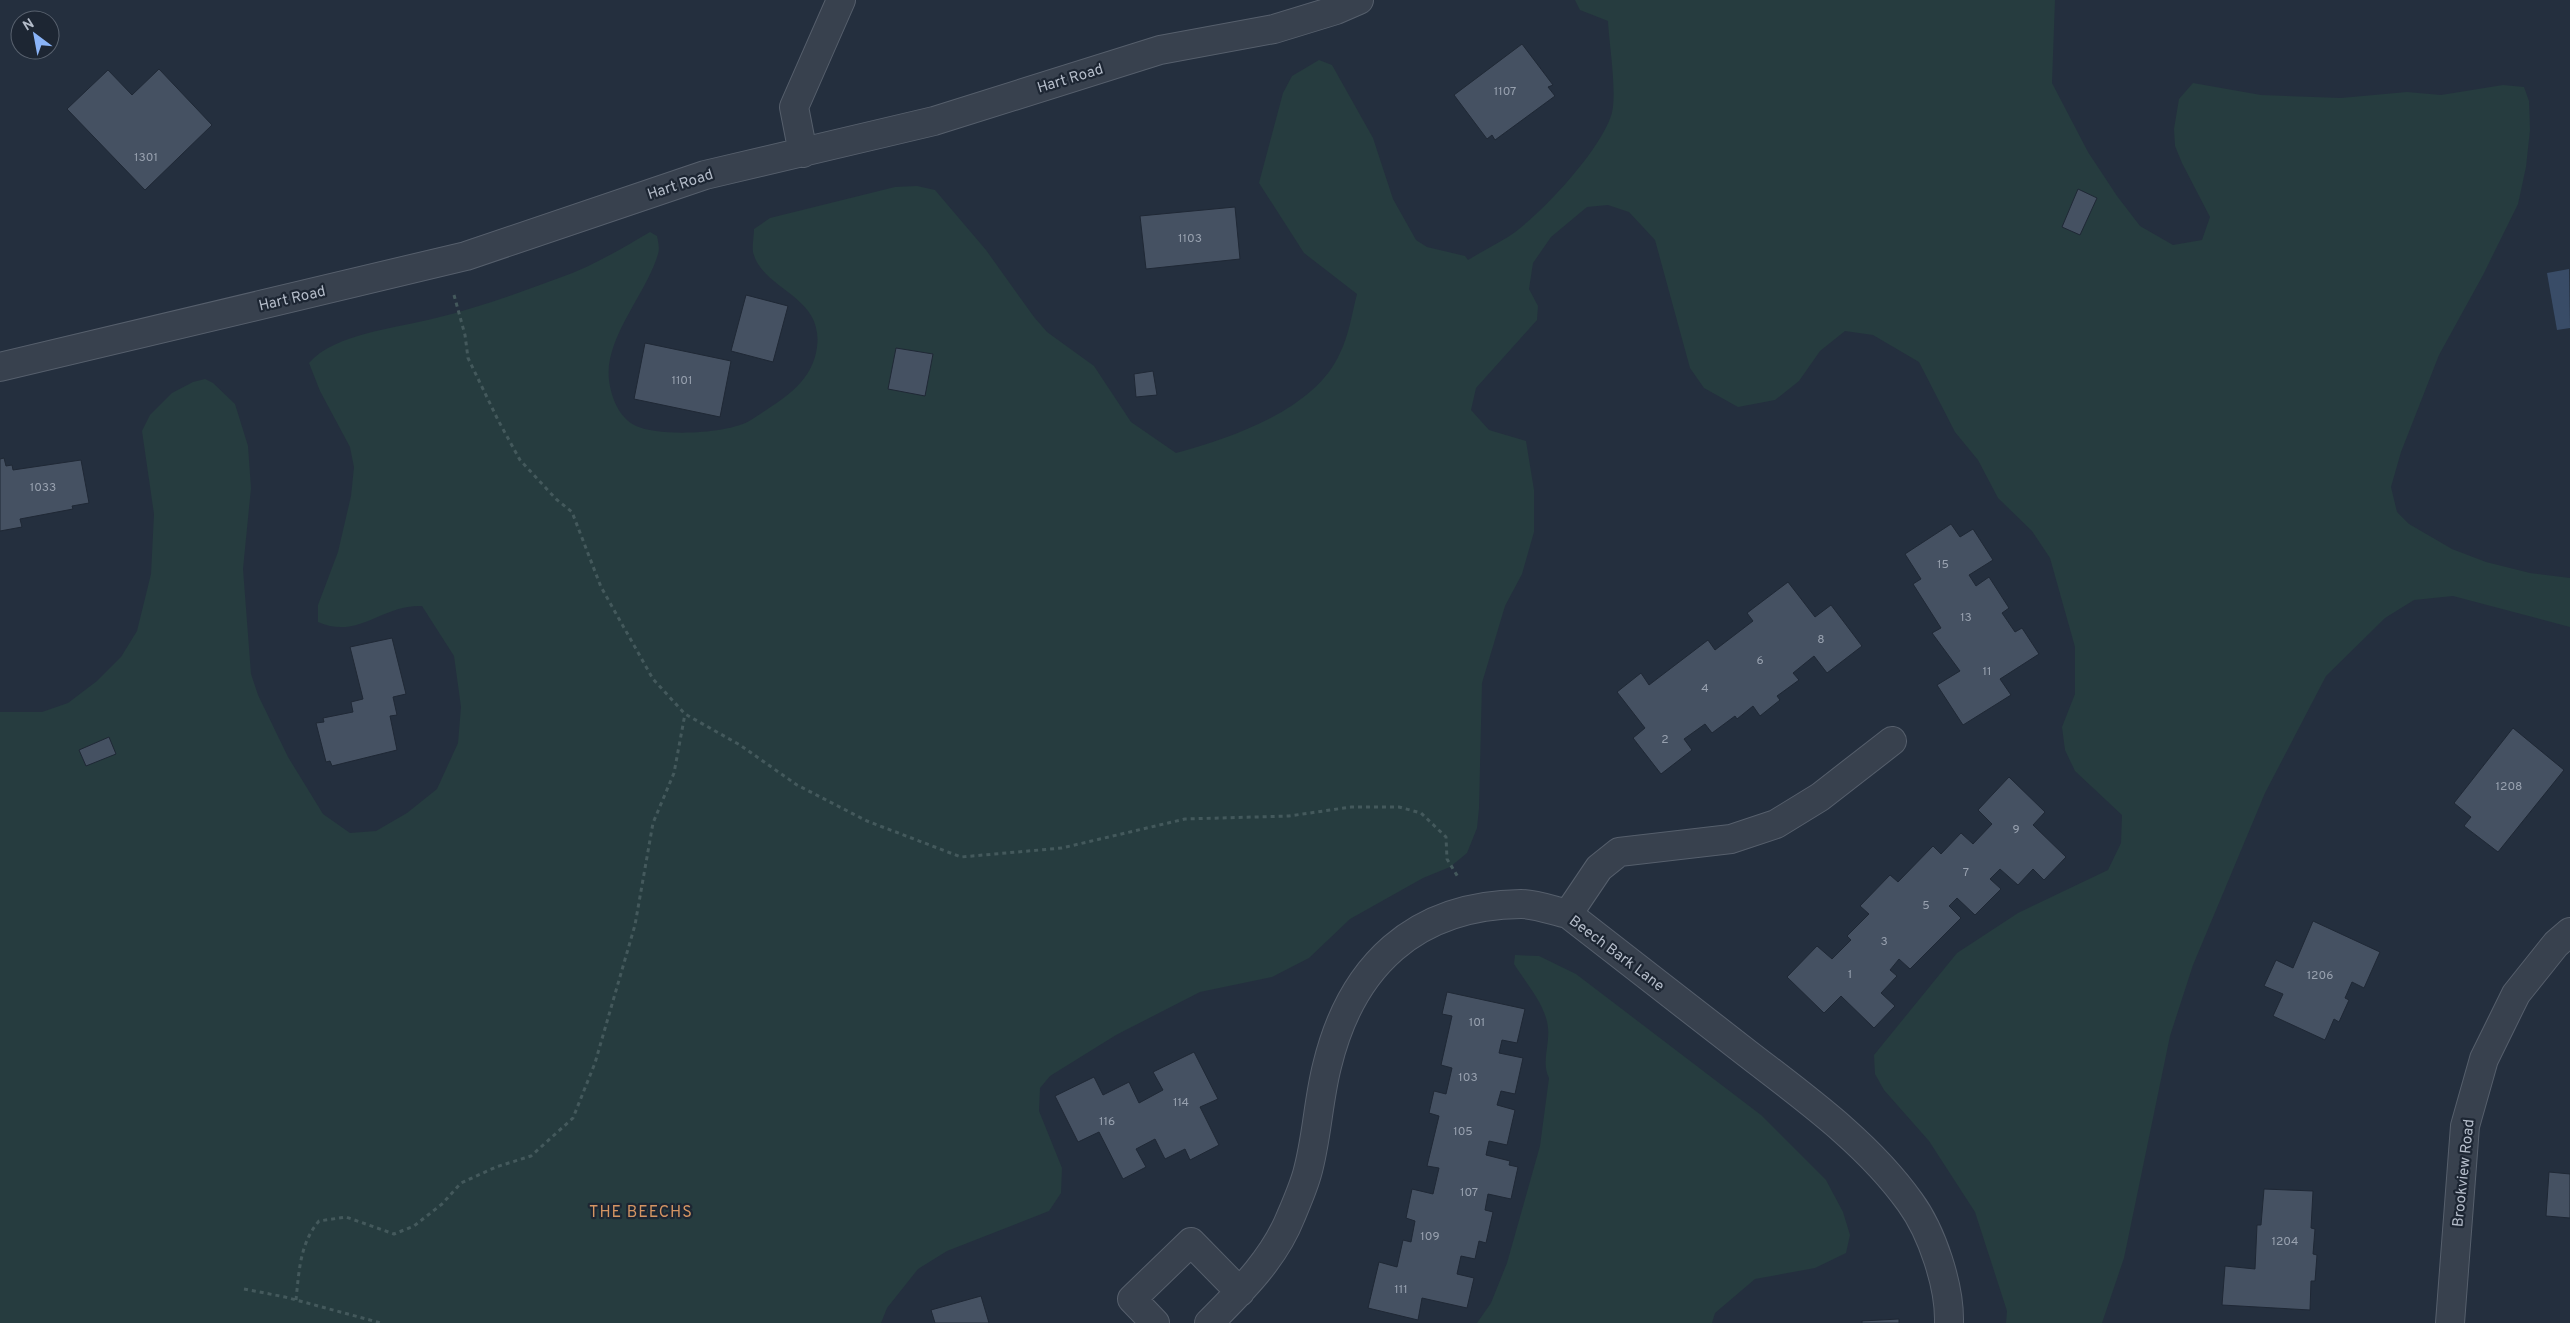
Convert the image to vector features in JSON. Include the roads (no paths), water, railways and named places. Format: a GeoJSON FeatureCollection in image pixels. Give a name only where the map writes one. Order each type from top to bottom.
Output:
{"type":"FeatureCollection","features":[{"type":"Feature","properties":{"kind":"street"},"geometry":{"type":"LineString","coordinates":[[803,153],[794,107],[841,0]]}},
{"type":"Feature","properties":{"kind":"street","name":"Hart Road"},"geometry":{"type":"LineString","coordinates":[[0,367],[466,256],[705,175],[934,121],[1160,50],[1274,30],[1336,10],[1359,0]]}},
{"type":"Feature","properties":{"kind":"street"},"geometry":{"type":"LineString","coordinates":[[1568,914],[1599,868],[1619,852],[1731,839],[1776,824],[1820,797],[1892,742]]}},
{"type":"Feature","properties":{"kind":"street","name":"Beech Bark Lane"},"geometry":{"type":"LineString","coordinates":[[1209,1323],[1257,1274],[1290,1219],[1307,1173],[1327,1065],[1345,1012],[1366,974],[1398,941],[1438,920],[1476,908],[1522,904],[1568,914],[1797,1091],[1862,1146],[1911,1202],[1934,1245],[1950,1309],[1949,1323]]}},
{"type":"Feature","properties":{"kind":"street","name":"Brookview Road"},"geometry":{"type":"LineString","coordinates":[[2450,1323],[2465,1126],[2484,1059],[2516,994],[2556,944],[2570,932]]}},
{"type":"Feature","properties":{"kind":"street"},"geometry":{"type":"LineString","coordinates":[[1155,1323],[1132,1299],[1191,1242],[1240,1292]]}},
{"type":"Feature","properties":{"kind":"water"},"geometry":{"type":"Polygon","coordinates":[[[2569,269],[2570,328],[2557,330],[2547,273],[2569,269]]]}},
{"type":"Feature","properties":{"kind":"district","name":"THE BEECHS"},"geometry":{"type":"Point","coordinates":[641,1211]}}]}
